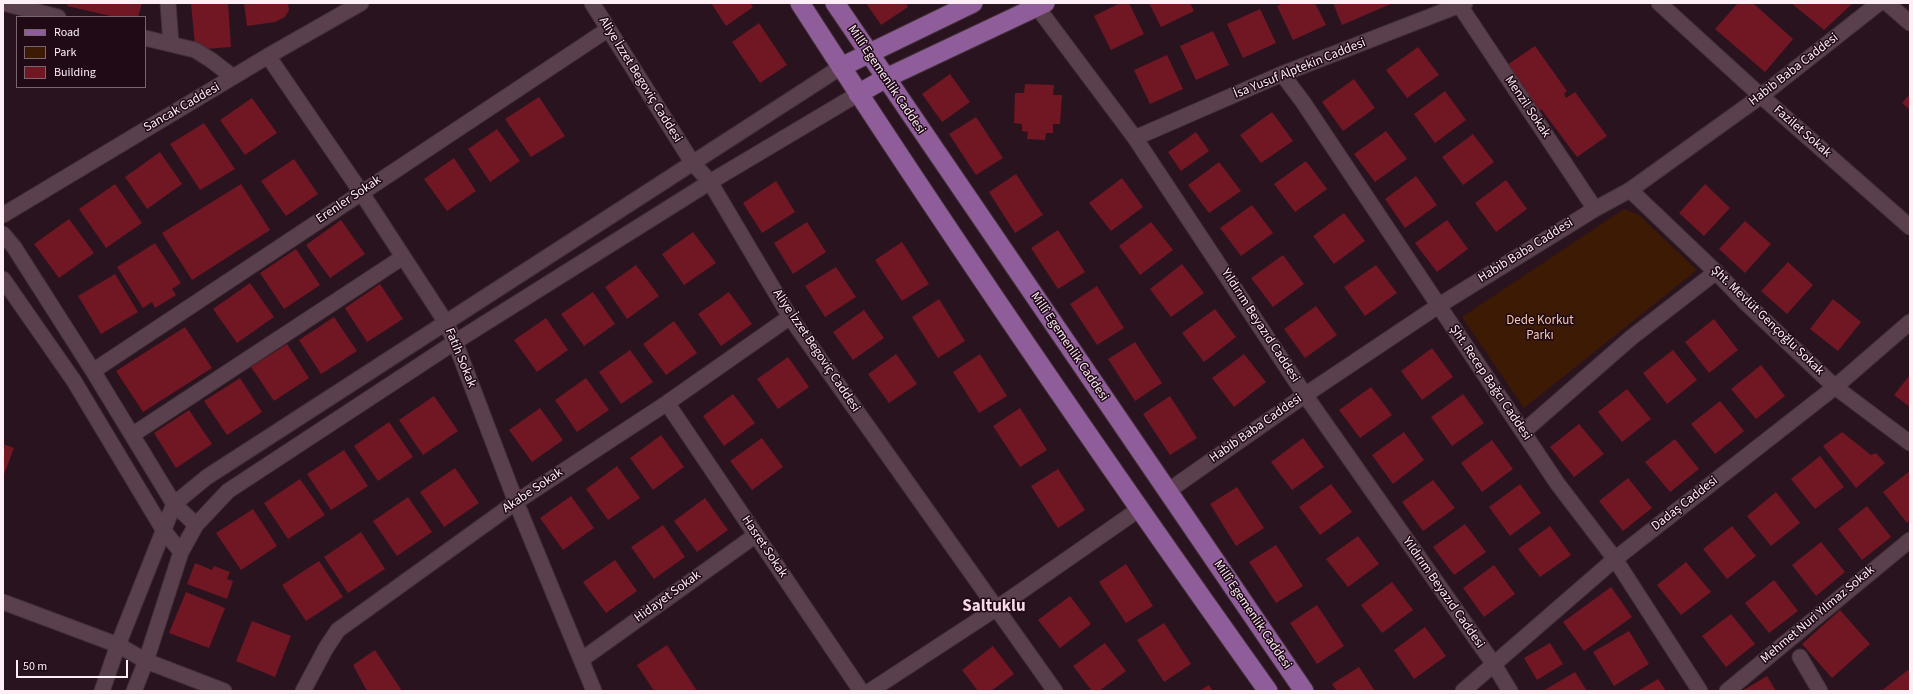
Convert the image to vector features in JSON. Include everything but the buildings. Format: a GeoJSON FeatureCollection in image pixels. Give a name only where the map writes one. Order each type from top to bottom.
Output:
{"type":"FeatureCollection","features":[{"type":"Feature","properties":{"kind":"main road"},"geometry":{"type":"LineString","coordinates":[[800,3],[858,94],[1138,510],[1268,691]]}},
{"type":"Feature","properties":{"kind":"main road","name":"Millî Egemenlik Caddesi"},"geometry":{"type":"LineString","coordinates":[[835,3],[867,53],[886,78],[1304,691]]}},
{"type":"Feature","properties":{"kind":"main road"},"geometry":{"type":"LineString","coordinates":[[841,66],[973,3]]}},
{"type":"Feature","properties":{"kind":"main road"},"geometry":{"type":"LineString","coordinates":[[858,94],[886,78],[1039,4]]}},
{"type":"Feature","properties":{"kind":"street"},"geometry":{"type":"LineString","coordinates":[[3,3],[53,12]]}},
{"type":"Feature","properties":{"kind":"street"},"geometry":{"type":"LineString","coordinates":[[168,3],[170,44]]}},
{"type":"Feature","properties":{"kind":"street","name":"Sancak Caddesi"},"geometry":{"type":"LineString","coordinates":[[3,215],[268,56],[342,9],[361,3]]}},
{"type":"Feature","properties":{"kind":"street","name":"Aliye İzzet Begoviç Caddesi"},"geometry":{"type":"LineString","coordinates":[[592,3],[607,30],[692,162],[710,182],[790,317],[1055,691]]}},
{"type":"Feature","properties":{"kind":"street","name":"Fazilet Sokak"},"geometry":{"type":"LineString","coordinates":[[1659,3],[1910,227]]}},
{"type":"Feature","properties":{"kind":"street","name":"Habib Baba Caddesi"},"geometry":{"type":"LineString","coordinates":[[1168,491],[1305,395],[1438,306],[1595,209],[1630,190],[1762,96],[1879,3]]}},
{"type":"Feature","properties":{"kind":"street"},"geometry":{"type":"LineString","coordinates":[[1887,3],[1910,23]]}},
{"type":"Feature","properties":{"kind":"street","name":"Yıldırım Beyazıd Caddesi"},"geometry":{"type":"LineString","coordinates":[[1039,4],[1135,138],[1305,395],[1493,663],[1510,691]]}},
{"type":"Feature","properties":{"kind":"street","name":"İsa Yusuf Alptekin Caddesi"},"geometry":{"type":"LineString","coordinates":[[1135,138],[1282,74],[1462,4]]}},
{"type":"Feature","properties":{"kind":"street","name":"Menzil Sokak"},"geometry":{"type":"LineString","coordinates":[[1462,4],[1595,209]]}},
{"type":"Feature","properties":{"kind":"street","name":"Erenler Sokak"},"geometry":{"type":"LineString","coordinates":[[93,371],[607,30]]}},
{"type":"Feature","properties":{"kind":"street"},"geometry":{"type":"LineString","coordinates":[[146,38],[194,50],[211,60],[233,77]]}},
{"type":"Feature","properties":{"kind":"street","name":"Fatih Sokak"},"geometry":{"type":"LineString","coordinates":[[268,56],[361,192],[445,321],[455,342],[516,502],[594,691]]}},
{"type":"Feature","properties":{"kind":"street"},"geometry":{"type":"LineString","coordinates":[[102,691],[118,646],[174,504],[207,477],[445,321],[841,66]]}},
{"type":"Feature","properties":{"kind":"street","name":"Şht. Recep Bağcı Caddesi"},"geometry":{"type":"LineString","coordinates":[[1282,74],[1303,102],[1557,483],[1615,559],[1700,691]]}},
{"type":"Feature","properties":{"kind":"street"},"geometry":{"type":"LineString","coordinates":[[134,691],[146,661],[181,552],[196,525],[228,491],[455,342],[710,182],[858,94]]}},
{"type":"Feature","properties":{"kind":"street","name":"Şht. Mevlüt Gençoğlu Sokak"},"geometry":{"type":"LineString","coordinates":[[1630,190],[1835,387],[1910,443]]}},
{"type":"Feature","properties":{"kind":"street"},"geometry":{"type":"LineString","coordinates":[[3,234],[14,247],[93,371],[174,504],[196,525]]}},
{"type":"Feature","properties":{"kind":"street"},"geometry":{"type":"LineString","coordinates":[[132,436],[403,257]]}},
{"type":"Feature","properties":{"kind":"street"},"geometry":{"type":"LineString","coordinates":[[1523,432],[1632,337],[1716,272]]}},
{"type":"Feature","properties":{"kind":"street"},"geometry":{"type":"LineString","coordinates":[[3,279],[74,381],[164,531],[181,552]]}},
{"type":"Feature","properties":{"kind":"street","name":"Akabe Sokak"},"geometry":{"type":"LineString","coordinates":[[303,691],[326,648],[338,630],[516,502],[667,403],[790,317]]}},
{"type":"Feature","properties":{"kind":"street","name":"Dadaş Caddesi"},"geometry":{"type":"LineString","coordinates":[[1463,691],[1493,663],[1615,559],[1835,387],[1910,322]]}},
{"type":"Feature","properties":{"kind":"street","name":"Hasret Sokak"},"geometry":{"type":"LineString","coordinates":[[667,403],[860,691]]}},
{"type":"Feature","properties":{"kind":"street"},"geometry":{"type":"LineString","coordinates":[[870,691],[997,608],[1138,510]]}},
{"type":"Feature","properties":{"kind":"street","name":"Hidayet Sokak"},"geometry":{"type":"LineString","coordinates":[[581,660],[756,535]]}},
{"type":"Feature","properties":{"kind":"street","name":"Mehmet Nuri Yılmaz Sokak"},"geometry":{"type":"LineString","coordinates":[[1727,691],[1910,540]]}},
{"type":"Feature","properties":{"kind":"street"},"geometry":{"type":"LineString","coordinates":[[3,602],[118,646],[146,661],[224,691]]}},
{"type":"Feature","properties":{"kind":"street"},"geometry":{"type":"LineString","coordinates":[[1800,657],[1820,691]]}},
{"type":"Feature","properties":{"kind":"green space","name":"Dede Korkut Parkı"},"geometry":{"type":"Polygon","coordinates":[[[1624,209],[1639,215],[1697,270],[1524,408],[1462,317],[1624,209]]]}},
{"type":"Feature","properties":{"kind":"district","name":"Saltuklu"},"geometry":{"type":"Point","coordinates":[994,607]}}]}
